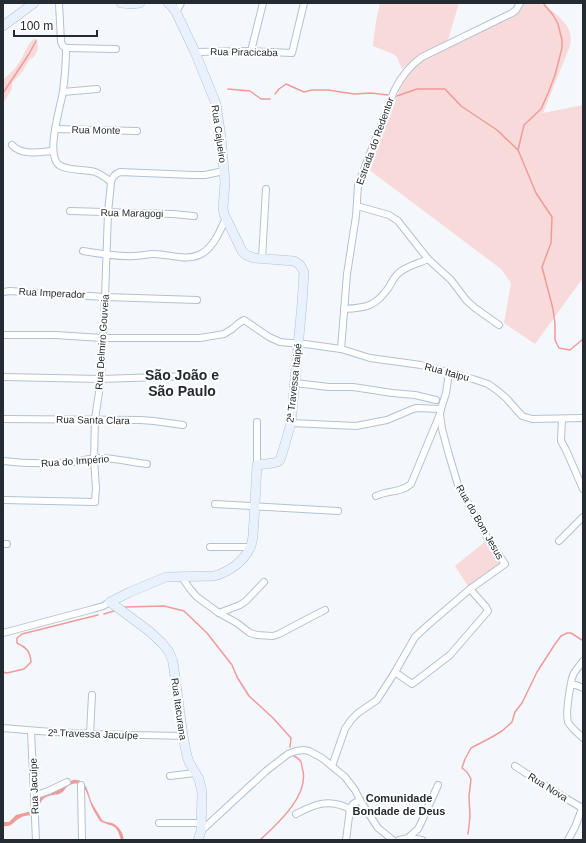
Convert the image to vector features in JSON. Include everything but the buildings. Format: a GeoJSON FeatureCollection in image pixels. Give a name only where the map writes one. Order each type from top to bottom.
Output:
{"type":"FeatureCollection","features":[{"type":"Feature","properties":{"kind":"street"},"geometry":{"type":"LineString","coordinates":[[3,26],[34,3]]}},
{"type":"Feature","properties":{"kind":"street"},"geometry":{"type":"LineString","coordinates":[[59,3],[61,42],[63,46],[66,48],[116,49]]}},
{"type":"Feature","properties":{"kind":"street"},"geometry":{"type":"LineString","coordinates":[[121,3],[140,3]]}},
{"type":"Feature","properties":{"kind":"street","name":"Rua Cajueiro"},"geometry":{"type":"LineString","coordinates":[[168,3],[176,12],[195,52],[216,104],[224,171]]}},
{"type":"Feature","properties":{"kind":"street"},"geometry":{"type":"LineString","coordinates":[[176,12],[181,3]]}},
{"type":"Feature","properties":{"kind":"street"},"geometry":{"type":"LineString","coordinates":[[251,51],[263,3]]}},
{"type":"Feature","properties":{"kind":"street","name":"Rua Piracicaba"},"geometry":{"type":"LineString","coordinates":[[195,52],[251,51],[292,53],[304,3]]}},
{"type":"Feature","properties":{"kind":"street","name":"Estrada do Redentor"},"geometry":{"type":"LineString","coordinates":[[341,349],[347,274],[357,206],[358,185],[394,91],[409,67],[422,57],[512,13],[516,10],[520,3]]}},
{"type":"Feature","properties":{"kind":"street"},"geometry":{"type":"LineString","coordinates":[[66,48],[66,69],[63,92],[54,129],[53,151],[56,161],[60,166],[96,172],[110,182],[112,178],[120,172],[193,176],[224,171]]}},
{"type":"Feature","properties":{"kind":"street"},"geometry":{"type":"LineString","coordinates":[[63,92],[97,89]]}},
{"type":"Feature","properties":{"kind":"street","name":"Rua Monte"},"geometry":{"type":"LineString","coordinates":[[54,129],[137,131]]}},
{"type":"Feature","properties":{"kind":"street"},"geometry":{"type":"LineString","coordinates":[[12,145],[21,151],[53,151]]}},
{"type":"Feature","properties":{"kind":"street","name":"2ª Travessa Itaipé"},"geometry":{"type":"LineString","coordinates":[[224,171],[225,182],[223,208],[226,218],[242,251],[250,257],[294,261],[303,268],[304,272],[291,424],[280,460],[274,463],[257,465]]}},
{"type":"Feature","properties":{"kind":"street","name":"Rua Delmiro Gouveia"},"geometry":{"type":"LineString","coordinates":[[3,500],[94,502],[96,488],[94,458],[95,419],[101,379],[110,182]]}},
{"type":"Feature","properties":{"kind":"street"},"geometry":{"type":"LineString","coordinates":[[262,259],[266,189]]}},
{"type":"Feature","properties":{"kind":"street"},"geometry":{"type":"LineString","coordinates":[[357,206],[389,215],[398,221],[428,259],[451,280],[467,301],[499,325]]}},
{"type":"Feature","properties":{"kind":"street","name":"Rua Maragogi"},"geometry":{"type":"LineString","coordinates":[[70,211],[194,216]]}},
{"type":"Feature","properties":{"kind":"street"},"geometry":{"type":"LineString","coordinates":[[83,251],[106,255],[134,256],[154,254],[188,258],[194,257],[200,255],[208,248],[221,230],[226,218]]}},
{"type":"Feature","properties":{"kind":"street"},"geometry":{"type":"LineString","coordinates":[[344,310],[371,305],[376,302],[381,298],[399,272],[428,259]]}},
{"type":"Feature","properties":{"kind":"street","name":"Rua Imperador"},"geometry":{"type":"LineString","coordinates":[[3,292],[10,291],[105,297],[197,300]]}},
{"type":"Feature","properties":{"kind":"street","name":"Rua Itaipu"},"geometry":{"type":"LineString","coordinates":[[102,338],[190,338],[210,336],[224,334],[239,322],[244,320],[273,340],[285,343],[298,343],[341,349],[370,358],[421,365],[488,384],[498,390],[522,416],[528,418],[583,418]]}},
{"type":"Feature","properties":{"kind":"street"},"geometry":{"type":"LineString","coordinates":[[3,335],[55,335],[102,338]]}},
{"type":"Feature","properties":{"kind":"street"},"geometry":{"type":"LineString","coordinates":[[376,496],[385,492],[404,489],[411,484],[440,412],[447,385],[448,373]]}},
{"type":"Feature","properties":{"kind":"street"},"geometry":{"type":"LineString","coordinates":[[3,377],[101,379],[188,376]]}},
{"type":"Feature","properties":{"kind":"street"},"geometry":{"type":"LineString","coordinates":[[295,383],[329,387],[353,387],[392,394],[415,395],[436,400]]}},
{"type":"Feature","properties":{"kind":"street"},"geometry":{"type":"LineString","coordinates":[[291,424],[356,426],[387,420],[417,408],[440,412]]}},
{"type":"Feature","properties":{"kind":"street","name":"Rua do Bom Jesus"},"geometry":{"type":"LineString","coordinates":[[440,412],[445,442],[458,484],[487,537],[505,564],[470,589]]}},
{"type":"Feature","properties":{"kind":"street","name":"Rua Santa Clara"},"geometry":{"type":"LineString","coordinates":[[3,419],[95,419],[154,421],[183,425]]}},
{"type":"Feature","properties":{"kind":"street"},"geometry":{"type":"LineString","coordinates":[[562,419],[561,441],[583,489]]}},
{"type":"Feature","properties":{"kind":"street"},"geometry":{"type":"LineString","coordinates":[[3,633],[103,606],[130,592],[166,577],[214,576],[234,567],[241,561],[251,547],[257,465],[256,422]]}},
{"type":"Feature","properties":{"kind":"street","name":"Rua do Império"},"geometry":{"type":"LineString","coordinates":[[3,461],[35,464],[74,462],[94,458],[117,459],[147,464]]}},
{"type":"Feature","properties":{"kind":"street"},"geometry":{"type":"LineString","coordinates":[[215,504],[338,511]]}},
{"type":"Feature","properties":{"kind":"street"},"geometry":{"type":"LineString","coordinates":[[559,541],[581,521]]}},
{"type":"Feature","properties":{"kind":"street"},"geometry":{"type":"LineString","coordinates":[[210,547],[251,547]]}},
{"type":"Feature","properties":{"kind":"street"},"geometry":{"type":"LineString","coordinates":[[181,576],[198,597],[220,613],[238,623],[250,633],[257,635],[273,636],[279,634],[326,610]]}},
{"type":"Feature","properties":{"kind":"street"},"geometry":{"type":"LineString","coordinates":[[220,613],[246,601],[264,582]]}},
{"type":"Feature","properties":{"kind":"street"},"geometry":{"type":"LineString","coordinates":[[332,766],[345,729],[358,713],[377,700],[415,637],[470,589],[488,611],[460,645],[450,655],[412,684],[395,672]]}},
{"type":"Feature","properties":{"kind":"street","name":"Rua Itacurana"},"geometry":{"type":"LineString","coordinates":[[110,602],[149,631],[162,643],[169,652],[173,662],[187,756],[199,779],[202,792],[201,827],[198,840]]}},
{"type":"Feature","properties":{"kind":"street"},"geometry":{"type":"LineString","coordinates":[[583,661],[574,673],[567,712],[568,721],[573,729],[583,738]]}},
{"type":"Feature","properties":{"kind":"street"},"geometry":{"type":"LineString","coordinates":[[571,684],[583,688]]}},
{"type":"Feature","properties":{"kind":"street"},"geometry":{"type":"LineString","coordinates":[[90,734],[92,695]]}},
{"type":"Feature","properties":{"kind":"street","name":"2ª Travessa Jacuípe"},"geometry":{"type":"LineString","coordinates":[[3,728],[90,734],[183,736]]}},
{"type":"Feature","properties":{"kind":"street","name":"Rua Jacuípe"},"geometry":{"type":"LineString","coordinates":[[32,731],[36,840]]}},
{"type":"Feature","properties":{"kind":"street"},"geometry":{"type":"LineString","coordinates":[[159,823],[201,827],[266,771],[292,752],[309,751],[322,758],[345,777],[355,790],[378,828],[393,840]]}},
{"type":"Feature","properties":{"kind":"street","name":"Rua Nova"},"geometry":{"type":"LineString","coordinates":[[514,766],[582,807]]}},
{"type":"Feature","properties":{"kind":"street"},"geometry":{"type":"LineString","coordinates":[[170,776],[195,773]]}},
{"type":"Feature","properties":{"kind":"street"},"geometry":{"type":"LineString","coordinates":[[34,796],[67,782]]}},
{"type":"Feature","properties":{"kind":"street"},"geometry":{"type":"LineString","coordinates":[[81,785],[82,840]]}},
{"type":"Feature","properties":{"kind":"street"},"geometry":{"type":"LineString","coordinates":[[408,838],[418,829],[438,785]]}},
{"type":"Feature","properties":{"kind":"street"},"geometry":{"type":"LineString","coordinates":[[346,840],[350,809],[353,804],[360,800]]}},
{"type":"Feature","properties":{"kind":"street"},"geometry":{"type":"LineString","coordinates":[[296,814],[307,808],[327,803],[342,805],[350,809]]}},
{"type":"Feature","properties":{"kind":"street"},"geometry":{"type":"LineString","coordinates":[[568,840],[575,827],[582,807]]}},
{"type":"Feature","properties":{"kind":"street"},"geometry":{"type":"LineString","coordinates":[[399,840],[408,838],[422,840]]}},
{"type":"Feature","properties":{"kind":"shaded area"},"geometry":{"type":"Polygon","coordinates":[[[380,3],[459,3],[448,40],[415,58],[402,69],[397,57],[373,46],[380,3]]]}},
{"type":"Feature","properties":{"kind":"shaded area"},"geometry":{"type":"Polygon","coordinates":[[[525,3],[542,4],[551,10],[567,26],[571,40],[570,46],[543,113],[583,105],[583,278],[535,344],[504,323],[511,283],[501,269],[368,169],[403,81],[410,70],[421,61],[440,51],[514,16],[525,3]]]}},
{"type":"Feature","properties":{"kind":"shaded area"},"geometry":{"type":"Polygon","coordinates":[[[34,39],[37,39],[38,49],[34,57],[29,60],[23,71],[12,83],[12,89],[3,103],[3,80],[16,66],[34,39]]]}},
{"type":"Feature","properties":{"kind":"shaded area"},"geometry":{"type":"Polygon","coordinates":[[[487,540],[503,564],[468,586],[455,566],[487,540]]]}},
{"type":"Feature","properties":{"kind":"shaded area"},"geometry":{"type":"Polygon","coordinates":[[[73,780],[81,781],[84,784],[92,803],[102,820],[117,826],[122,832],[124,840],[121,840],[114,826],[100,821],[92,807],[86,791],[81,785],[78,784],[70,785],[63,792],[48,796],[42,800],[36,815],[24,816],[10,825],[3,826],[3,822],[9,822],[16,815],[32,811],[36,807],[40,796],[73,780]]]}},
{"type":"Feature","properties":{"kind":"waterway"},"geometry":{"type":"LineString","coordinates":[[518,150],[524,125],[541,109],[549,91],[562,48],[562,40],[558,24],[543,3]]}},
{"type":"Feature","properties":{"kind":"waterway"},"geometry":{"type":"LineString","coordinates":[[3,93],[36,41]]}},
{"type":"Feature","properties":{"kind":"waterway"},"geometry":{"type":"LineString","coordinates":[[275,94],[286,84],[304,92],[312,90],[328,90],[354,94],[371,93],[388,95]]}},
{"type":"Feature","properties":{"kind":"waterway"},"geometry":{"type":"LineString","coordinates":[[228,89],[250,91],[261,99],[270,99]]}},
{"type":"Feature","properties":{"kind":"waterway"},"geometry":{"type":"LineString","coordinates":[[397,96],[417,89],[445,89],[461,106],[497,130],[518,150],[536,193],[552,217],[551,243],[542,267],[553,309],[555,340],[559,348],[570,350],[583,339]]}},
{"type":"Feature","properties":{"kind":"waterway"},"geometry":{"type":"LineString","coordinates":[[125,607],[164,606],[184,611],[207,633],[232,665],[237,677],[249,696],[273,718],[291,738],[290,747]]}},
{"type":"Feature","properties":{"kind":"waterway"},"geometry":{"type":"LineString","coordinates":[[104,614],[114,611]]}},
{"type":"Feature","properties":{"kind":"waterway"},"geometry":{"type":"LineString","coordinates":[[3,672],[7,673],[24,669],[31,662],[30,655],[27,650],[17,643],[17,638],[22,634],[98,615]]}},
{"type":"Feature","properties":{"kind":"waterway"},"geometry":{"type":"LineString","coordinates":[[468,834],[471,779],[467,772],[462,768],[471,748],[502,731],[512,722],[515,712],[522,703],[537,672],[561,636],[571,633],[582,640],[583,639]]}},
{"type":"Feature","properties":{"kind":"waterway"},"geometry":{"type":"LineString","coordinates":[[260,840],[290,809],[301,790],[303,771],[301,762],[294,756]]}},
{"type":"Feature","properties":{"kind":"district","name":"São João e São Paulo"},"geometry":{"type":"Point","coordinates":[182,384]}},
{"type":"Feature","properties":{"kind":"district","name":"Comunidade Bondade de Deus"},"geometry":{"type":"Point","coordinates":[399,804]}}]}
